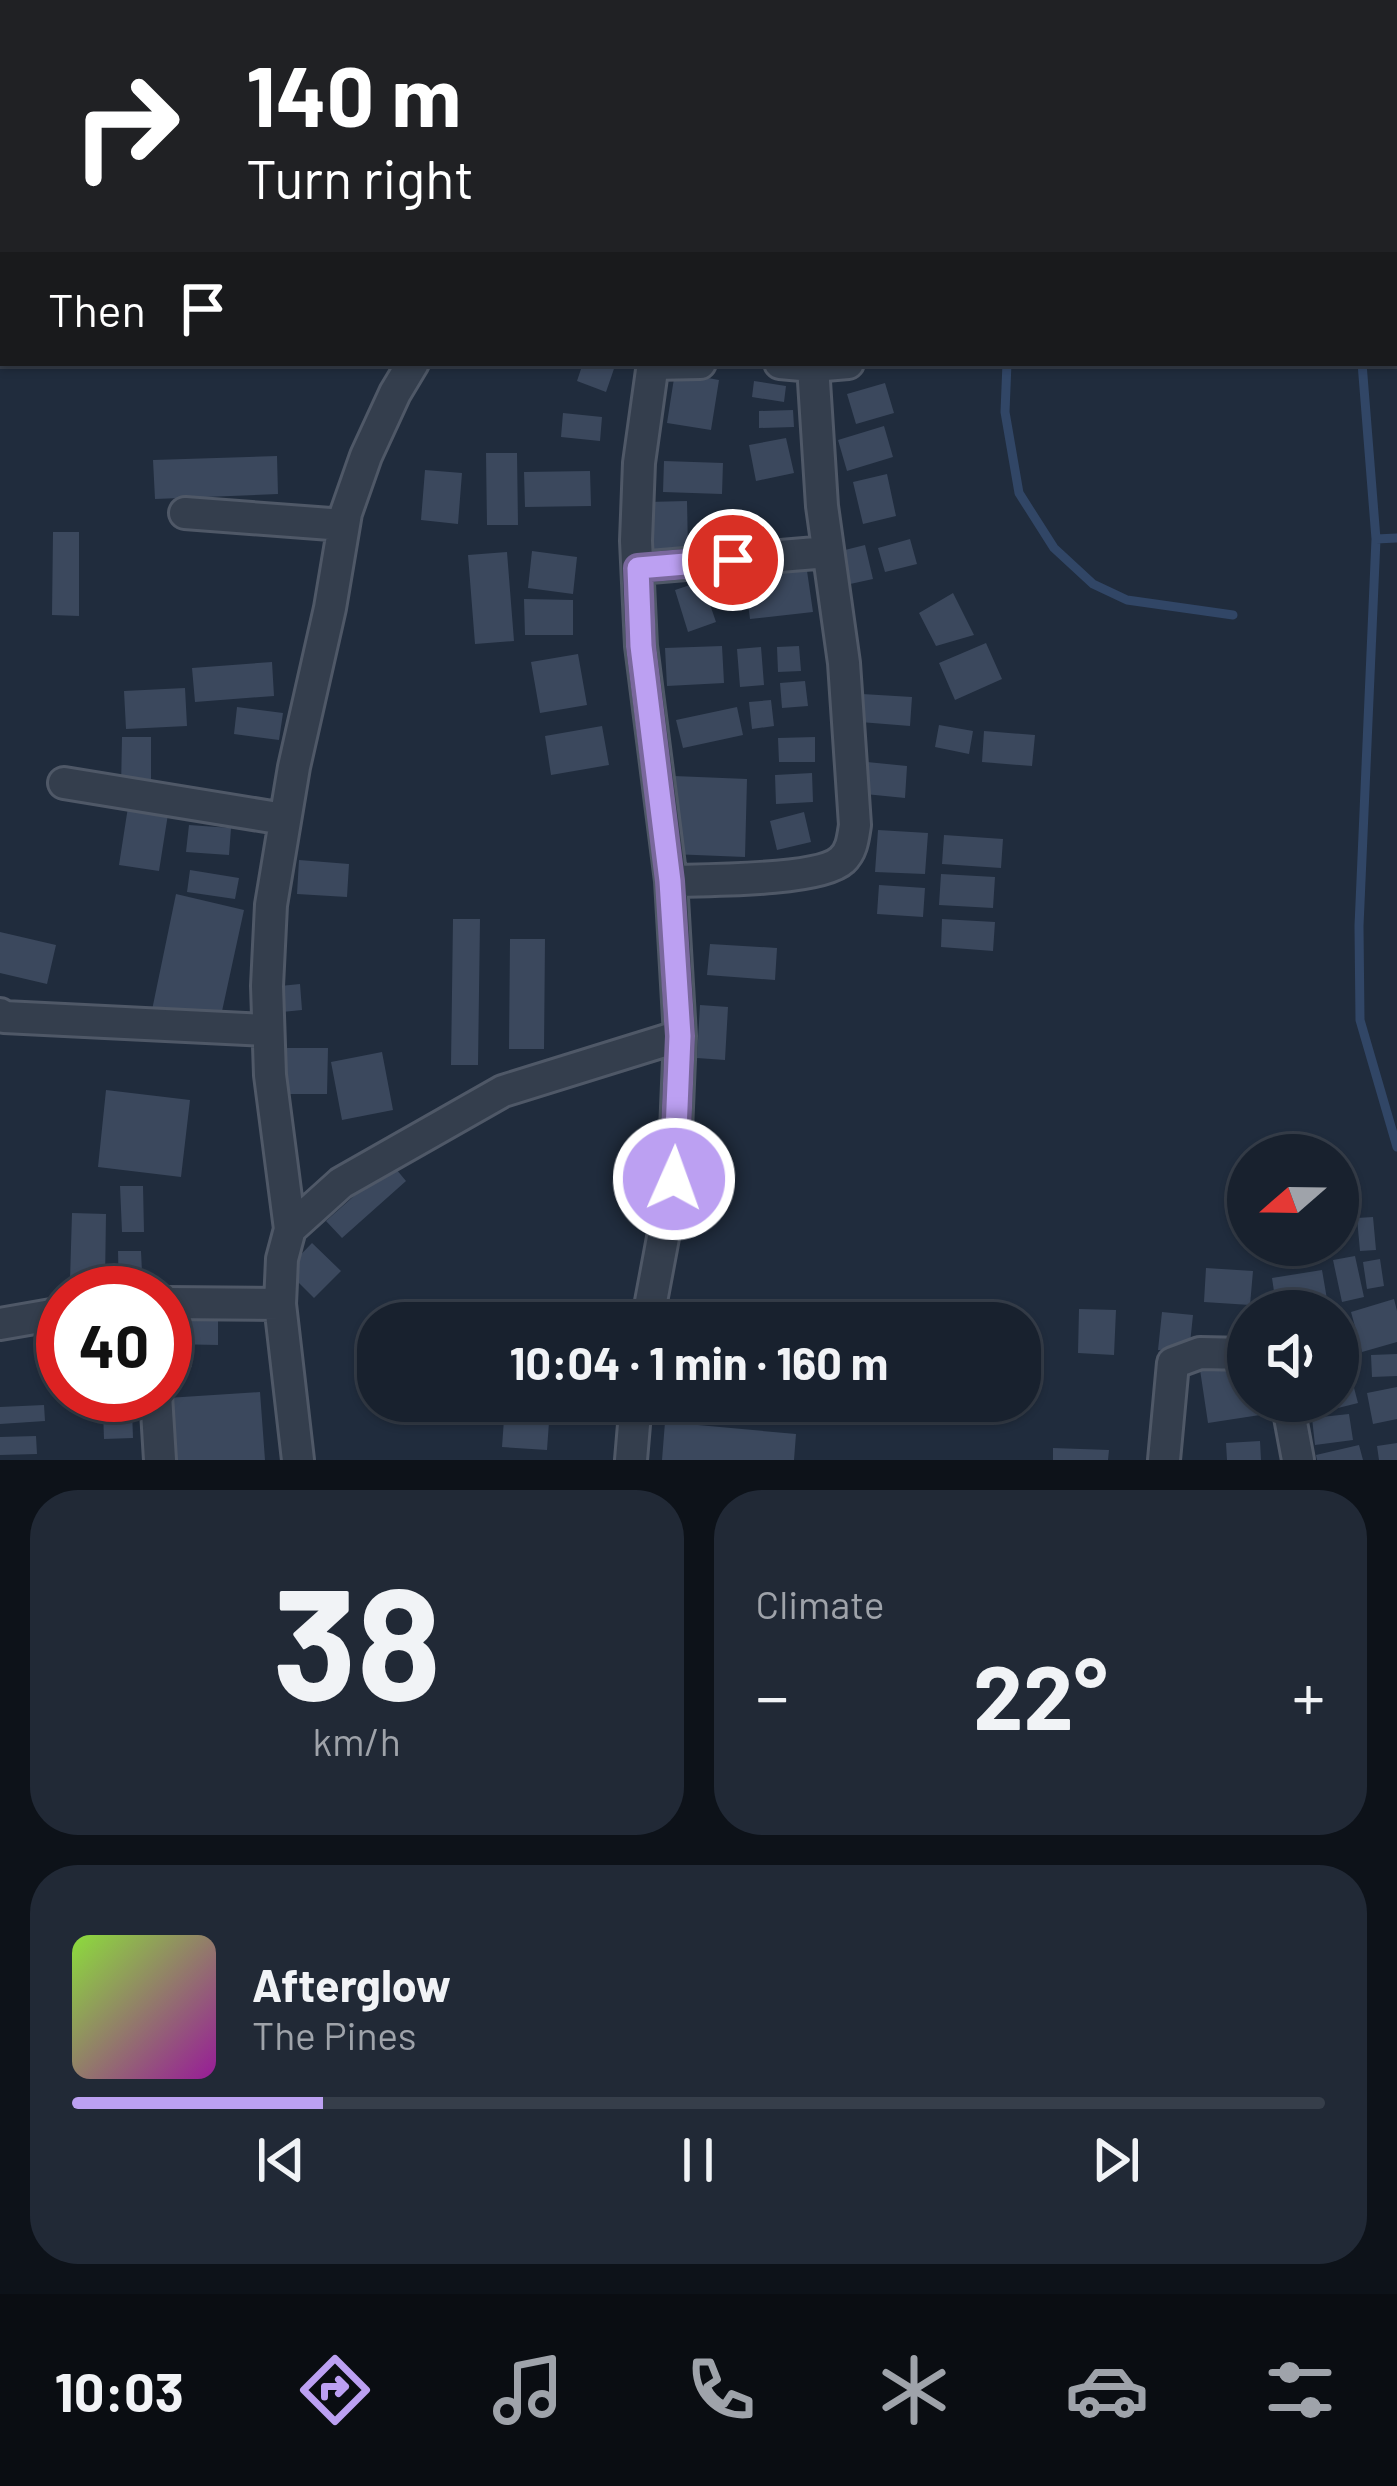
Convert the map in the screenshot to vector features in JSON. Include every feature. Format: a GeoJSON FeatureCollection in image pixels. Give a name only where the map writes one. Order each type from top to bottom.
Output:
{"type":"FeatureCollection","features":[{"type":"Feature","properties":{"kind":"street"},"geometry":{"type":"LineString","coordinates":[[298,1460],[280,1304],[282,1259],[290,1229],[270,1076],[271,905],[284,819],[353,489],[411,366]]}},
{"type":"Feature","properties":{"kind":"street"},"geometry":{"type":"LineString","coordinates":[[651,1302],[674,1179],[680,1036],[670,881],[641,646],[639,463],[653,366]]}},
{"type":"Feature","properties":{"kind":"street"},"geometry":{"type":"LineString","coordinates":[[670,881],[809,873],[836,866],[851,848],[855,825],[844,663],[822,506],[813,366]]}},
{"type":"Feature","properties":{"kind":"street"},"geometry":{"type":"LineString","coordinates":[[185,513],[344,525]]}},
{"type":"Feature","properties":{"kind":"street"},"geometry":{"type":"LineString","coordinates":[[638,568],[828,552]]}},
{"type":"Feature","properties":{"kind":"street"},"geometry":{"type":"LineString","coordinates":[[64,783],[284,819]]}},
{"type":"Feature","properties":{"kind":"street"},"geometry":{"type":"LineString","coordinates":[[0,1014],[268,1030]]}},
{"type":"Feature","properties":{"kind":"street"},"geometry":{"type":"LineString","coordinates":[[290,1229],[341,1184],[503,1091],[680,1036]]}},
{"type":"Feature","properties":{"kind":"street"},"geometry":{"type":"LineString","coordinates":[[192,1303],[280,1304]]}},
{"type":"Feature","properties":{"kind":"street"},"geometry":{"type":"LineString","coordinates":[[0,1324],[36,1318]]}},
{"type":"Feature","properties":{"kind":"street"},"geometry":{"type":"LineString","coordinates":[[1164,1460],[1173,1363],[1200,1353],[1227,1354]]}},
{"type":"Feature","properties":{"kind":"street"},"geometry":{"type":"LineString","coordinates":[[158,1422],[160,1460]]}},
{"type":"Feature","properties":{"kind":"street"},"geometry":{"type":"LineString","coordinates":[[631,1460],[634,1422]]}},
{"type":"Feature","properties":{"kind":"street"},"geometry":{"type":"LineString","coordinates":[[1291,1422],[1298,1460]]}},
{"type":"Feature","properties":{"kind":"building"},"geometry":{"type":"Polygon","coordinates":[[[582,366],[615,366],[606,392],[577,381],[582,366]]]}},
{"type":"Feature","properties":{"kind":"building"},"geometry":{"type":"Polygon","coordinates":[[[675,372],[719,380],[711,430],[667,423],[675,372]]]}},
{"type":"Feature","properties":{"kind":"building"},"geometry":{"type":"Polygon","coordinates":[[[754,381],[786,386],[784,402],[752,397],[754,381]]]}},
{"type":"Feature","properties":{"kind":"building"},"geometry":{"type":"Polygon","coordinates":[[[885,383],[894,413],[856,424],[847,394],[885,383]]]}},
{"type":"Feature","properties":{"kind":"building"},"geometry":{"type":"Polygon","coordinates":[[[793,410],[794,427],[759,428],[759,411],[793,410]]]}},
{"type":"Feature","properties":{"kind":"building"},"geometry":{"type":"Polygon","coordinates":[[[563,413],[602,417],[600,441],[561,437],[563,413]]]}},
{"type":"Feature","properties":{"kind":"building"},"geometry":{"type":"Polygon","coordinates":[[[884,426],[893,457],[847,471],[838,440],[884,426]]]}},
{"type":"Feature","properties":{"kind":"building"},"geometry":{"type":"Polygon","coordinates":[[[786,438],[794,473],[756,481],[749,445],[786,438]]]}},
{"type":"Feature","properties":{"kind":"building"},"geometry":{"type":"Polygon","coordinates":[[[486,453],[517,453],[518,525],[487,525],[486,453]]]}},
{"type":"Feature","properties":{"kind":"building"},"geometry":{"type":"Polygon","coordinates":[[[277,456],[278,494],[155,499],[153,460],[277,456]]]}},
{"type":"Feature","properties":{"kind":"building"},"geometry":{"type":"Polygon","coordinates":[[[664,461],[723,463],[722,494],[663,492],[664,461]]]}},
{"type":"Feature","properties":{"kind":"building"},"geometry":{"type":"Polygon","coordinates":[[[425,470],[462,473],[458,524],[421,520],[425,470]]]}},
{"type":"Feature","properties":{"kind":"building"},"geometry":{"type":"Polygon","coordinates":[[[590,471],[591,506],[525,507],[524,472],[590,471]]]}},
{"type":"Feature","properties":{"kind":"building"},"geometry":{"type":"Polygon","coordinates":[[[887,474],[896,516],[863,524],[853,482],[887,474]]]}},
{"type":"Feature","properties":{"kind":"building"},"geometry":{"type":"Polygon","coordinates":[[[687,501],[688,549],[649,550],[647,502],[687,501]]]}},
{"type":"Feature","properties":{"kind":"building"},"geometry":{"type":"Polygon","coordinates":[[[53,532],[79,532],[79,616],[52,615],[53,532]]]}},
{"type":"Feature","properties":{"kind":"building"},"geometry":{"type":"Polygon","coordinates":[[[910,539],[917,564],[885,572],[878,548],[910,539]]]}},
{"type":"Feature","properties":{"kind":"building"},"geometry":{"type":"Polygon","coordinates":[[[865,545],[873,579],[841,586],[833,553],[865,545]]]}},
{"type":"Feature","properties":{"kind":"building"},"geometry":{"type":"Polygon","coordinates":[[[532,551],[577,557],[573,594],[528,588],[532,551]]]}},
{"type":"Feature","properties":{"kind":"building"},"geometry":{"type":"Polygon","coordinates":[[[507,552],[514,641],[475,644],[468,555],[507,552]]]}},
{"type":"Feature","properties":{"kind":"building"},"geometry":{"type":"Polygon","coordinates":[[[806,564],[813,612],[750,619],[744,572],[806,564]]]}},
{"type":"Feature","properties":{"kind":"building"},"geometry":{"type":"Polygon","coordinates":[[[702,581],[716,622],[688,632],[675,590],[702,581]]]}},
{"type":"Feature","properties":{"kind":"building"},"geometry":{"type":"Polygon","coordinates":[[[953,593],[974,635],[936,646],[919,613],[953,593]]]}},
{"type":"Feature","properties":{"kind":"building"},"geometry":{"type":"Polygon","coordinates":[[[524,599],[573,600],[573,635],[525,635],[524,599]]]}},
{"type":"Feature","properties":{"kind":"building"},"geometry":{"type":"Polygon","coordinates":[[[986,643],[1002,679],[955,700],[939,663],[986,643]]]}},
{"type":"Feature","properties":{"kind":"building"},"geometry":{"type":"Polygon","coordinates":[[[722,646],[724,683],[667,686],[665,648],[722,646]]]}},
{"type":"Feature","properties":{"kind":"building"},"geometry":{"type":"Polygon","coordinates":[[[799,646],[801,671],[778,672],[777,647],[799,646]]]}},
{"type":"Feature","properties":{"kind":"building"},"geometry":{"type":"Polygon","coordinates":[[[761,647],[764,685],[740,687],[737,649],[761,647]]]}},
{"type":"Feature","properties":{"kind":"building"},"geometry":{"type":"Polygon","coordinates":[[[578,654],[587,705],[540,713],[531,662],[578,654]]]}},
{"type":"Feature","properties":{"kind":"building"},"geometry":{"type":"Polygon","coordinates":[[[272,662],[274,696],[195,702],[192,668],[272,662]]]}},
{"type":"Feature","properties":{"kind":"building"},"geometry":{"type":"Polygon","coordinates":[[[805,681],[808,706],[782,708],[780,683],[805,681]]]}},
{"type":"Feature","properties":{"kind":"building"},"geometry":{"type":"Polygon","coordinates":[[[185,688],[187,726],[126,729],[124,691],[185,688]]]}},
{"type":"Feature","properties":{"kind":"building"},"geometry":{"type":"Polygon","coordinates":[[[862,694],[912,697],[910,726],[860,722],[862,694]]]}},
{"type":"Feature","properties":{"kind":"building"},"geometry":{"type":"Polygon","coordinates":[[[771,700],[774,726],[752,729],[749,702],[771,700]]]}},
{"type":"Feature","properties":{"kind":"building"},"geometry":{"type":"Polygon","coordinates":[[[237,707],[283,713],[279,740],[234,734],[237,707]]]}},
{"type":"Feature","properties":{"kind":"building"},"geometry":{"type":"Polygon","coordinates":[[[737,707],[743,735],[683,748],[676,720],[737,707]]]}},
{"type":"Feature","properties":{"kind":"building"},"geometry":{"type":"Polygon","coordinates":[[[939,725],[973,731],[969,754],[935,747],[939,725]]]}},
{"type":"Feature","properties":{"kind":"building"},"geometry":{"type":"Polygon","coordinates":[[[602,726],[609,765],[551,775],[545,736],[602,726]]]}},
{"type":"Feature","properties":{"kind":"building"},"geometry":{"type":"Polygon","coordinates":[[[984,731],[1035,735],[1032,766],[982,762],[984,731]]]}},
{"type":"Feature","properties":{"kind":"building"},"geometry":{"type":"Polygon","coordinates":[[[122,737],[151,737],[151,790],[121,789],[122,737]]]}},
{"type":"Feature","properties":{"kind":"building"},"geometry":{"type":"Polygon","coordinates":[[[815,737],[815,762],[779,762],[778,738],[815,737]]]}},
{"type":"Feature","properties":{"kind":"building"},"geometry":{"type":"Polygon","coordinates":[[[867,762],[907,766],[905,798],[865,794],[867,762]]]}},
{"type":"Feature","properties":{"kind":"building"},"geometry":{"type":"Polygon","coordinates":[[[812,773],[813,802],[776,804],[775,775],[812,773]]]}},
{"type":"Feature","properties":{"kind":"building"},"geometry":{"type":"Polygon","coordinates":[[[674,776],[747,779],[745,857],[671,854],[674,776]]]}},
{"type":"Feature","properties":{"kind":"building"},"geometry":{"type":"Polygon","coordinates":[[[128,807],[168,814],[159,871],[119,865],[128,807]]]}},
{"type":"Feature","properties":{"kind":"building"},"geometry":{"type":"Polygon","coordinates":[[[804,812],[811,842],[777,850],[770,821],[804,812]]]}},
{"type":"Feature","properties":{"kind":"building"},"geometry":{"type":"Polygon","coordinates":[[[189,825],[231,828],[229,855],[186,852],[189,825]]]}},
{"type":"Feature","properties":{"kind":"building"},"geometry":{"type":"Polygon","coordinates":[[[878,830],[928,833],[925,874],[875,872],[878,830]]]}},
{"type":"Feature","properties":{"kind":"building"},"geometry":{"type":"Polygon","coordinates":[[[944,835],[1003,839],[1001,868],[942,864],[944,835]]]}},
{"type":"Feature","properties":{"kind":"building"},"geometry":{"type":"Polygon","coordinates":[[[299,860],[349,864],[347,897],[297,894],[299,860]]]}},
{"type":"Feature","properties":{"kind":"building"},"geometry":{"type":"Polygon","coordinates":[[[190,870],[239,878],[235,899],[187,892],[190,870]]]}},
{"type":"Feature","properties":{"kind":"building"},"geometry":{"type":"Polygon","coordinates":[[[941,874],[995,877],[993,908],[939,905],[941,874]]]}},
{"type":"Feature","properties":{"kind":"building"},"geometry":{"type":"Polygon","coordinates":[[[879,885],[925,888],[923,917],[877,914],[879,885]]]}},
{"type":"Feature","properties":{"kind":"building"},"geometry":{"type":"Polygon","coordinates":[[[176,894],[244,910],[219,1025],[152,1010],[176,894]]]}},
{"type":"Feature","properties":{"kind":"building"},"geometry":{"type":"Polygon","coordinates":[[[453,919],[480,919],[478,1065],[451,1065],[453,919]]]}},
{"type":"Feature","properties":{"kind":"building"},"geometry":{"type":"Polygon","coordinates":[[[942,919],[995,922],[993,951],[941,947],[942,919]]]}},
{"type":"Feature","properties":{"kind":"building"},"geometry":{"type":"Polygon","coordinates":[[[0,932],[56,945],[47,984],[0,973],[0,932]]]}},
{"type":"Feature","properties":{"kind":"building"},"geometry":{"type":"Polygon","coordinates":[[[510,939],[545,939],[544,1049],[509,1049],[510,939]]]}},
{"type":"Feature","properties":{"kind":"building"},"geometry":{"type":"Polygon","coordinates":[[[710,944],[777,948],[775,980],[707,975],[710,944]]]}},
{"type":"Feature","properties":{"kind":"building"},"geometry":{"type":"Polygon","coordinates":[[[300,984],[302,1010],[272,1013],[270,987],[300,984]]]}},
{"type":"Feature","properties":{"kind":"building"},"geometry":{"type":"Polygon","coordinates":[[[700,1005],[728,1007],[725,1060],[697,1058],[700,1005]]]}},
{"type":"Feature","properties":{"kind":"building"},"geometry":{"type":"Polygon","coordinates":[[[277,1048],[328,1048],[327,1094],[276,1094],[277,1048]]]}},
{"type":"Feature","properties":{"kind":"building"},"geometry":{"type":"Polygon","coordinates":[[[382,1052],[393,1110],[342,1120],[331,1062],[382,1052]]]}},
{"type":"Feature","properties":{"kind":"building"},"geometry":{"type":"Polygon","coordinates":[[[106,1090],[190,1100],[181,1177],[98,1167],[106,1090]]]}},
{"type":"Feature","properties":{"kind":"building"},"geometry":{"type":"Polygon","coordinates":[[[391,1163],[406,1181],[342,1238],[326,1221],[391,1163]]]}},
{"type":"Feature","properties":{"kind":"building"},"geometry":{"type":"Polygon","coordinates":[[[120,1186],[143,1186],[144,1232],[122,1232],[120,1186]]]}},
{"type":"Feature","properties":{"kind":"building"},"geometry":{"type":"Polygon","coordinates":[[[72,1213],[106,1214],[105,1266],[70,1266],[72,1213]]]}},
{"type":"Feature","properties":{"kind":"building"},"geometry":{"type":"Polygon","coordinates":[[[1373,1217],[1376,1250],[1360,1251],[1359,1218],[1373,1217]]]}},
{"type":"Feature","properties":{"kind":"building"},"geometry":{"type":"Polygon","coordinates":[[[312,1243],[341,1271],[314,1298],[286,1270],[312,1243]]]}},
{"type":"Feature","properties":{"kind":"building"},"geometry":{"type":"Polygon","coordinates":[[[118,1251],[141,1251],[142,1266],[118,1266],[118,1251]]]}},
{"type":"Feature","properties":{"kind":"building"},"geometry":{"type":"Polygon","coordinates":[[[1380,1259],[1384,1286],[1367,1289],[1363,1262],[1380,1259]]]}},
{"type":"Feature","properties":{"kind":"building"},"geometry":{"type":"Polygon","coordinates":[[[1334,1266],[1357,1266],[1364,1297],[1359,1298],[1359,1290],[1339,1290],[1334,1266]]]}},
{"type":"Feature","properties":{"kind":"building"},"geometry":{"type":"Polygon","coordinates":[[[1206,1268],[1253,1271],[1251,1290],[1227,1290],[1227,1304],[1204,1302],[1206,1268]]]}},
{"type":"Feature","properties":{"kind":"building"},"geometry":{"type":"Polygon","coordinates":[[[1322,1270],[1325,1290],[1274,1290],[1272,1278],[1322,1270]]]}},
{"type":"Feature","properties":{"kind":"building"},"geometry":{"type":"Polygon","coordinates":[[[1394,1299],[1397,1342],[1362,1352],[1359,1310],[1394,1299]]]}},
{"type":"Feature","properties":{"kind":"building"},"geometry":{"type":"Polygon","coordinates":[[[1079,1309],[1116,1310],[1114,1355],[1078,1353],[1079,1309]]]}},
{"type":"Feature","properties":{"kind":"building"},"geometry":{"type":"Polygon","coordinates":[[[1162,1312],[1193,1315],[1189,1353],[1158,1350],[1162,1312]]]}},
{"type":"Feature","properties":{"kind":"building"},"geometry":{"type":"Polygon","coordinates":[[[192,1314],[218,1315],[218,1345],[192,1344],[192,1314]]]}},
{"type":"Feature","properties":{"kind":"building"},"geometry":{"type":"Polygon","coordinates":[[[1397,1354],[1397,1376],[1372,1377],[1371,1355],[1397,1354]]]}},
{"type":"Feature","properties":{"kind":"building"},"geometry":{"type":"Polygon","coordinates":[[[1227,1359],[1227,1420],[1208,1423],[1199,1363],[1227,1359]]]}},
{"type":"Feature","properties":{"kind":"building"},"geometry":{"type":"Polygon","coordinates":[[[1397,1387],[1397,1419],[1373,1424],[1367,1393],[1397,1387]]]}},
{"type":"Feature","properties":{"kind":"building"},"geometry":{"type":"Polygon","coordinates":[[[260,1392],[265,1460],[171,1460],[169,1422],[192,1422],[192,1396],[260,1392]]]}},
{"type":"Feature","properties":{"kind":"building"},"geometry":{"type":"Polygon","coordinates":[[[36,1405],[36,1422],[0,1424],[0,1407],[36,1405]]]}},
{"type":"Feature","properties":{"kind":"building"},"geometry":{"type":"Polygon","coordinates":[[[103,1422],[132,1422],[133,1438],[104,1439],[103,1422]]]}},
{"type":"Feature","properties":{"kind":"building"},"geometry":{"type":"Polygon","coordinates":[[[504,1422],[549,1422],[547,1450],[502,1447],[504,1422]]]}},
{"type":"Feature","properties":{"kind":"building"},"geometry":{"type":"Polygon","coordinates":[[[665,1422],[796,1434],[794,1460],[662,1460],[665,1422]]]}},
{"type":"Feature","properties":{"kind":"building"},"geometry":{"type":"Polygon","coordinates":[[[1312,1422],[1350,1422],[1353,1440],[1315,1445],[1312,1422]]]}},
{"type":"Feature","properties":{"kind":"building"},"geometry":{"type":"Polygon","coordinates":[[[36,1436],[37,1454],[0,1455],[0,1437],[36,1436]]]}},
{"type":"Feature","properties":{"kind":"building"},"geometry":{"type":"Polygon","coordinates":[[[1260,1441],[1261,1460],[1227,1460],[1226,1443],[1260,1441]]]}},
{"type":"Feature","properties":{"kind":"building"},"geometry":{"type":"Polygon","coordinates":[[[1397,1443],[1397,1460],[1379,1460],[1377,1446],[1397,1443]]]}},
{"type":"Feature","properties":{"kind":"building"},"geometry":{"type":"Polygon","coordinates":[[[1359,1445],[1363,1460],[1317,1460],[1316,1455],[1359,1445]]]}},
{"type":"Feature","properties":{"kind":"building"},"geometry":{"type":"Polygon","coordinates":[[[1053,1448],[1109,1450],[1108,1460],[1053,1460],[1053,1448]]]}},
{"type":"Feature","properties":{"kind":"waterway"},"geometry":{"type":"LineString","coordinates":[[1007,366],[1005,412],[1019,493],[1054,548],[1093,584],[1127,600],[1233,615]]}},
{"type":"Feature","properties":{"kind":"waterway"},"geometry":{"type":"LineString","coordinates":[[1362,366],[1376,539],[1397,538]]}},
{"type":"Feature","properties":{"kind":"waterway"},"geometry":{"type":"LineString","coordinates":[[1376,539],[1359,926],[1360,1020],[1397,1147]]}},
{"type":"Feature","properties":{"kind":"route"},"geometry":{"type":"LineString","coordinates":[[674,1179],[680,1036],[670,881],[641,646],[638,568],[733,560]]}}]}
